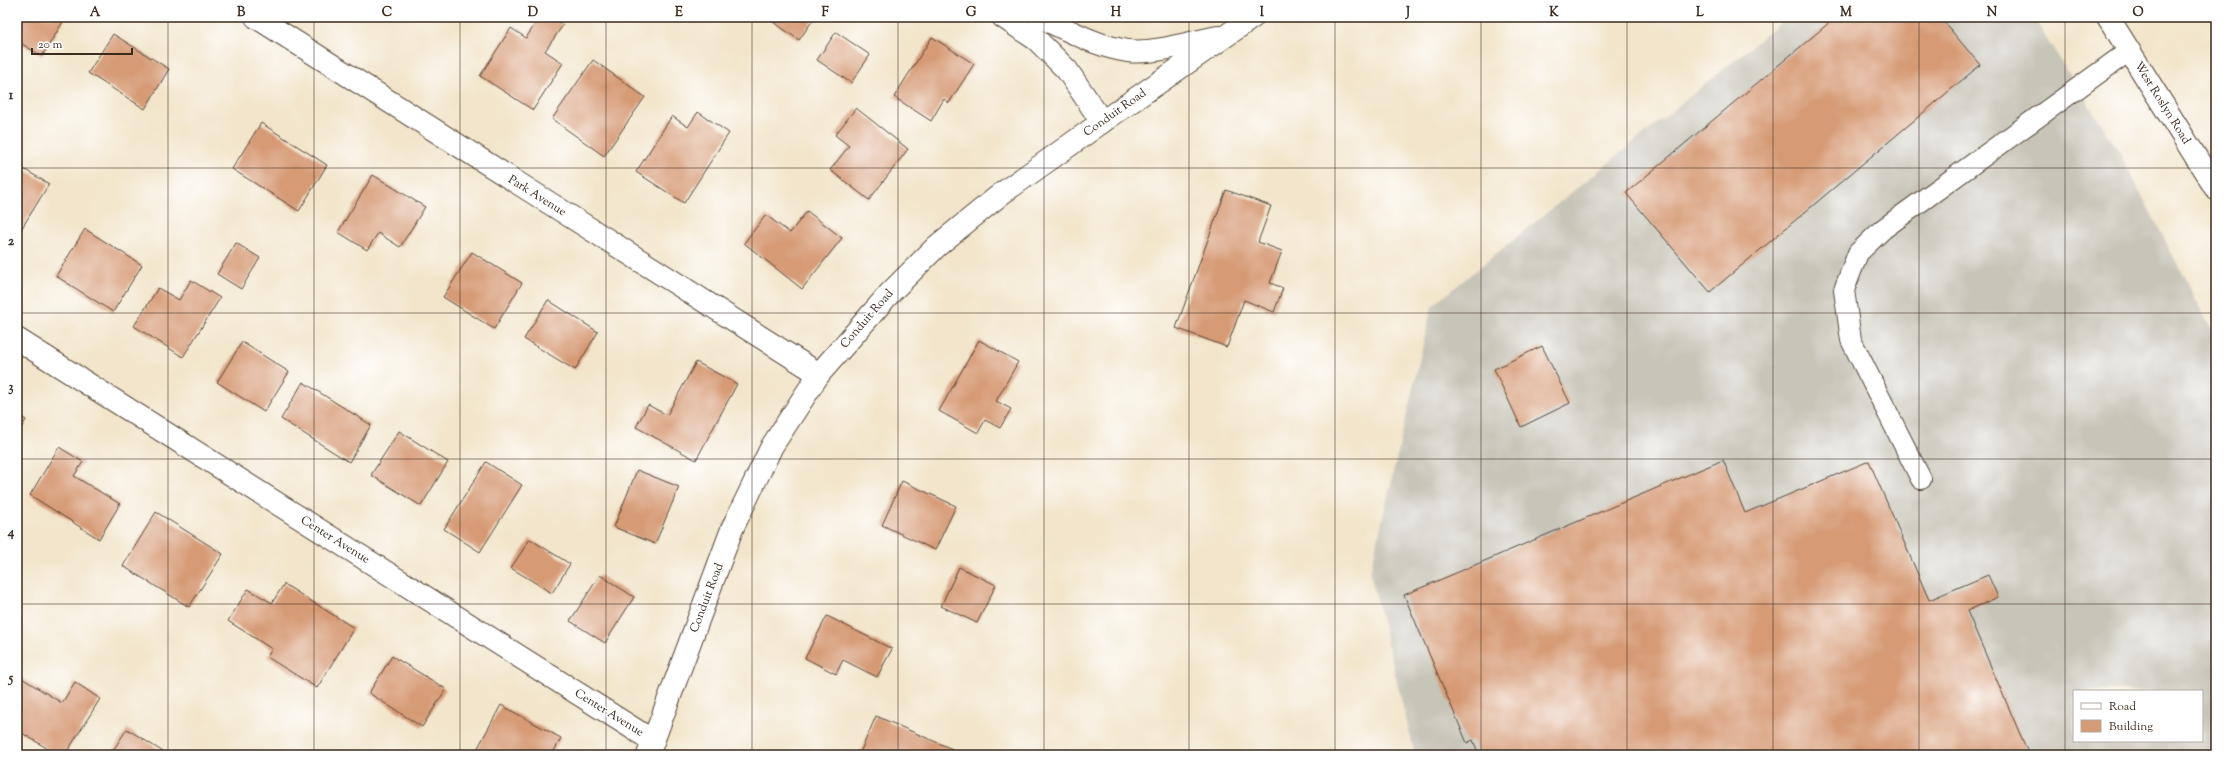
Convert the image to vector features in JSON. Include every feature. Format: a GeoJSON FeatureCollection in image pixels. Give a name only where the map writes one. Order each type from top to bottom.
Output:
{"type":"FeatureCollection","features":[{"type":"Feature","properties":{"kind":"street","name":"Park Avenue"},"geometry":{"type":"LineString","coordinates":[[256,17],[819,374]]}},
{"type":"Feature","properties":{"kind":"street"},"geometry":{"type":"LineString","coordinates":[[1003,17],[1037,40],[1067,70],[1102,122]]}},
{"type":"Feature","properties":{"kind":"street"},"geometry":{"type":"LineString","coordinates":[[1039,17],[1112,48],[1129,51],[1149,50],[1227,35]]}},
{"type":"Feature","properties":{"kind":"street","name":"Conduit Road"},"geometry":{"type":"LineString","coordinates":[[650,748],[732,529],[772,446],[819,374],[890,293],[937,246],[1002,194],[1102,122],[1253,17]]}},
{"type":"Feature","properties":{"kind":"street","name":"West Roslyn Road"},"geometry":{"type":"LineString","coordinates":[[2108,17],[2216,189]]}},
{"type":"Feature","properties":{"kind":"street","name":"Center Avenue"},"geometry":{"type":"LineString","coordinates":[[17,339],[650,748]]}},
{"type":"Feature","properties":{"kind":"lane"},"geometry":{"type":"LineString","coordinates":[[1921,479],[1851,340],[1844,290],[1858,253],[1883,229],[2129,51]]}},
{"type":"Feature","properties":{"kind":"shaded area"},"geometry":{"type":"Polygon","coordinates":[[[1788,17],[2033,17],[2121,155],[2216,339],[2216,755],[1415,755],[1370,573],[1432,306],[1788,17]]]}},
{"type":"Feature","properties":{"kind":"building"},"geometry":{"type":"Polygon","coordinates":[[[17,17],[66,17],[42,56],[17,41],[17,17]]]}},
{"type":"Feature","properties":{"kind":"building"},"geometry":{"type":"Polygon","coordinates":[[[540,17],[551,17],[563,25],[545,51],[563,63],[533,110],[480,76],[511,28],[526,38],[540,17]]]}},
{"type":"Feature","properties":{"kind":"building"},"geometry":{"type":"Polygon","coordinates":[[[766,17],[815,17],[799,40],[766,17]]]}},
{"type":"Feature","properties":{"kind":"building"},"geometry":{"type":"Polygon","coordinates":[[[1836,17],[1940,17],[1980,65],[1710,292],[1626,193],[1836,17]]]}},
{"type":"Feature","properties":{"kind":"building"},"geometry":{"type":"Polygon","coordinates":[[[836,32],[870,55],[851,83],[817,60],[836,32]]]}},
{"type":"Feature","properties":{"kind":"building"},"geometry":{"type":"Polygon","coordinates":[[[113,34],[169,69],[145,109],[88,73],[113,34]]]}},
{"type":"Feature","properties":{"kind":"building"},"geometry":{"type":"Polygon","coordinates":[[[932,37],[974,64],[949,103],[944,99],[931,121],[894,97],[932,37]]]}},
{"type":"Feature","properties":{"kind":"building"},"geometry":{"type":"Polygon","coordinates":[[[593,60],[645,97],[604,156],[552,119],[593,60]]]}},
{"type":"Feature","properties":{"kind":"building"},"geometry":{"type":"Polygon","coordinates":[[[856,108],[908,149],[869,200],[830,170],[849,146],[835,135],[856,108]]]}},
{"type":"Feature","properties":{"kind":"building"},"geometry":{"type":"Polygon","coordinates":[[[698,112],[729,133],[684,203],[636,172],[672,116],[688,127],[698,112]]]}},
{"type":"Feature","properties":{"kind":"building"},"geometry":{"type":"Polygon","coordinates":[[[261,123],[327,165],[299,211],[232,169],[261,123]]]}},
{"type":"Feature","properties":{"kind":"building"},"geometry":{"type":"Polygon","coordinates":[[[17,165],[49,184],[17,236],[17,165]]]}},
{"type":"Feature","properties":{"kind":"building"},"geometry":{"type":"Polygon","coordinates":[[[373,175],[425,207],[400,247],[378,233],[367,250],[338,232],[373,175]]]}},
{"type":"Feature","properties":{"kind":"building"},"geometry":{"type":"Polygon","coordinates":[[[1226,190],[1271,206],[1258,242],[1282,251],[1270,283],[1283,288],[1274,312],[1244,300],[1227,347],[1176,328],[1226,190]]]}},
{"type":"Feature","properties":{"kind":"building"},"geometry":{"type":"Polygon","coordinates":[[[807,211],[842,238],[802,289],[744,243],[766,215],[790,233],[807,211]]]}},
{"type":"Feature","properties":{"kind":"building"},"geometry":{"type":"Polygon","coordinates":[[[85,229],[142,265],[113,312],[56,276],[85,229]]]}},
{"type":"Feature","properties":{"kind":"building"},"geometry":{"type":"Polygon","coordinates":[[[236,243],[260,258],[241,289],[217,274],[236,243]]]}},
{"type":"Feature","properties":{"kind":"building"},"geometry":{"type":"Polygon","coordinates":[[[472,252],[522,283],[494,329],[443,297],[472,252]]]}},
{"type":"Feature","properties":{"kind":"building"},"geometry":{"type":"Polygon","coordinates":[[[191,280],[220,298],[183,357],[134,326],[158,288],[179,300],[191,280]]]}},
{"type":"Feature","properties":{"kind":"building"},"geometry":{"type":"Polygon","coordinates":[[[548,300],[598,332],[575,370],[524,339],[548,300]]]}},
{"type":"Feature","properties":{"kind":"building"},"geometry":{"type":"Polygon","coordinates":[[[979,340],[1018,362],[996,401],[1011,409],[1000,428],[985,420],[978,433],[939,411],[979,340]]]}},
{"type":"Feature","properties":{"kind":"building"},"geometry":{"type":"Polygon","coordinates":[[[242,342],[289,372],[264,412],[217,382],[242,342]]]}},
{"type":"Feature","properties":{"kind":"building"},"geometry":{"type":"Polygon","coordinates":[[[1542,346],[1570,403],[1521,427],[1494,369],[1542,346]]]}},
{"type":"Feature","properties":{"kind":"building"},"geometry":{"type":"Polygon","coordinates":[[[696,362],[737,384],[696,460],[636,427],[648,405],[667,415],[696,362]]]}},
{"type":"Feature","properties":{"kind":"building"},"geometry":{"type":"Polygon","coordinates":[[[303,382],[371,425],[349,462],[281,419],[303,382]]]}},
{"type":"Feature","properties":{"kind":"building"},"geometry":{"type":"Polygon","coordinates":[[[17,414],[26,420],[17,435],[17,414]]]}},
{"type":"Feature","properties":{"kind":"building"},"geometry":{"type":"Polygon","coordinates":[[[399,431],[448,462],[421,506],[371,475],[399,431]]]}},
{"type":"Feature","properties":{"kind":"building"},"geometry":{"type":"Polygon","coordinates":[[[59,447],[83,462],[74,476],[120,504],[99,539],[30,495],[59,447]]]}},
{"type":"Feature","properties":{"kind":"building"},"geometry":{"type":"Polygon","coordinates":[[[1723,460],[1745,513],[1869,461],[1929,600],[1988,575],[1998,597],[1967,611],[2029,755],[1479,755],[1473,740],[1467,743],[1404,595],[1723,460]]]}},
{"type":"Feature","properties":{"kind":"building"},"geometry":{"type":"Polygon","coordinates":[[[486,462],[522,485],[480,552],[444,529],[486,462]]]}},
{"type":"Feature","properties":{"kind":"building"},"geometry":{"type":"Polygon","coordinates":[[[637,470],[679,487],[655,544],[614,527],[637,470]]]}},
{"type":"Feature","properties":{"kind":"building"},"geometry":{"type":"Polygon","coordinates":[[[902,481],[956,506],[935,550],[882,525],[902,481]]]}},
{"type":"Feature","properties":{"kind":"building"},"geometry":{"type":"Polygon","coordinates":[[[156,512],[223,554],[189,607],[123,566],[156,512]]]}},
{"type":"Feature","properties":{"kind":"building"},"geometry":{"type":"Polygon","coordinates":[[[530,539],[570,564],[552,593],[511,568],[530,539]]]}},
{"type":"Feature","properties":{"kind":"building"},"geometry":{"type":"Polygon","coordinates":[[[959,567],[996,585],[977,623],[941,606],[959,567]]]}},
{"type":"Feature","properties":{"kind":"building"},"geometry":{"type":"Polygon","coordinates":[[[600,575],[634,597],[605,643],[570,621],[600,575]]]}},
{"type":"Feature","properties":{"kind":"building"},"geometry":{"type":"Polygon","coordinates":[[[284,584],[354,628],[317,688],[267,657],[272,649],[228,621],[248,589],[272,603],[284,584]]]}},
{"type":"Feature","properties":{"kind":"building"},"geometry":{"type":"Polygon","coordinates":[[[827,616],[892,649],[877,677],[843,660],[836,674],[805,658],[827,616]]]}},
{"type":"Feature","properties":{"kind":"building"},"geometry":{"type":"Polygon","coordinates":[[[392,656],[446,689],[422,727],[369,693],[392,656]]]}},
{"type":"Feature","properties":{"kind":"building"},"geometry":{"type":"Polygon","coordinates":[[[20,677],[62,703],[75,682],[100,699],[65,755],[58,755],[17,730],[17,682],[20,677]]]}},
{"type":"Feature","properties":{"kind":"building"},"geometry":{"type":"Polygon","coordinates":[[[501,705],[561,738],[552,755],[474,755],[501,705]]]}},
{"type":"Feature","properties":{"kind":"building"},"geometry":{"type":"Polygon","coordinates":[[[876,716],[966,755],[859,755],[876,716]]]}},
{"type":"Feature","properties":{"kind":"building"},"geometry":{"type":"Polygon","coordinates":[[[127,729],[168,755],[110,755],[127,729]]]}}]}
